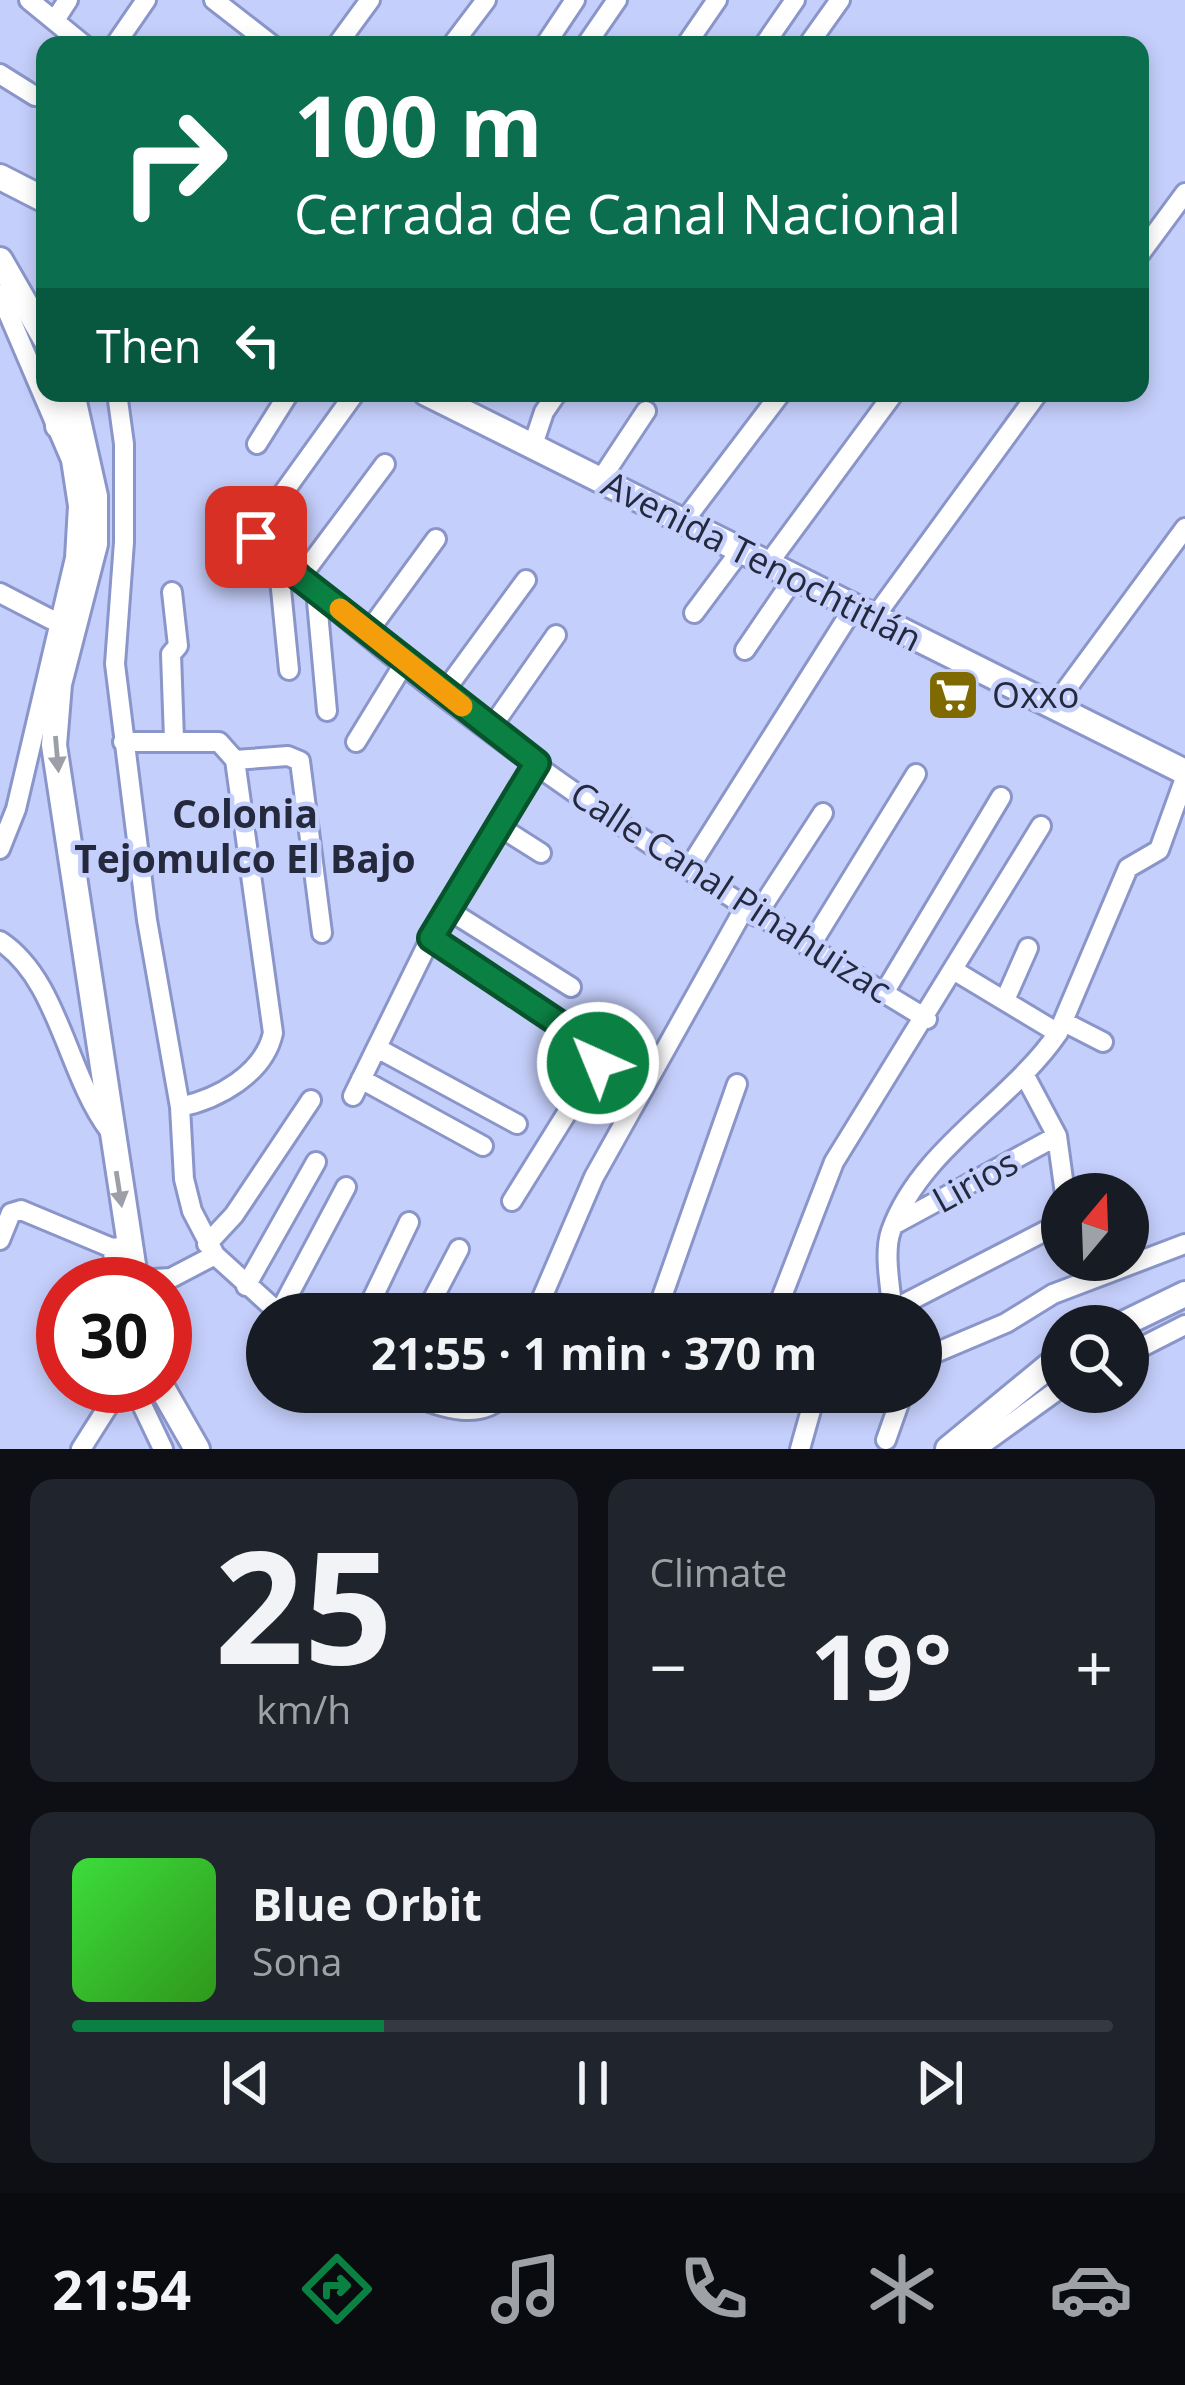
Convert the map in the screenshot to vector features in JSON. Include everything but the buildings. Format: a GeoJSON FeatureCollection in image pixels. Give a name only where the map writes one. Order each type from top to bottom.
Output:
{"type":"FeatureCollection","features":[{"type":"Feature","properties":{"kind":"main road"},"geometry":{"type":"LineString","coordinates":[[0,177],[36,195]]}},
{"type":"Feature","properties":{"kind":"main road"},"geometry":{"type":"LineString","coordinates":[[0,260],[36,322]]}},
{"type":"Feature","properties":{"kind":"main road"},"geometry":{"type":"LineString","coordinates":[[57,402],[58,426]]}},
{"type":"Feature","properties":{"kind":"main road"},"geometry":{"type":"LineString","coordinates":[[74,402],[94,496],[95,544],[59,684],[54,745],[110,1130],[123,1257]]}},
{"type":"Feature","properties":{"kind":"main road","name":"Avenida Tenochtitlán"},"geometry":{"type":"LineString","coordinates":[[445,402],[1185,775]]}},
{"type":"Feature","properties":{"kind":"main road"},"geometry":{"type":"LineString","coordinates":[[1149,1313],[1185,1294]]}},
{"type":"Feature","properties":{"kind":"main road"},"geometry":{"type":"LineString","coordinates":[[1149,1317],[1157,1309]]}},
{"type":"Feature","properties":{"kind":"main road"},"geometry":{"type":"LineString","coordinates":[[948,1449],[1041,1372]]}},
{"type":"Feature","properties":{"kind":"main road"},"geometry":{"type":"LineString","coordinates":[[174,1413],[197,1449]]}},
{"type":"Feature","properties":{"kind":"street"},"geometry":{"type":"LineString","coordinates":[[29,0],[74,36]]}},
{"type":"Feature","properties":{"kind":"street"},"geometry":{"type":"LineString","coordinates":[[55,20],[68,0]]}},
{"type":"Feature","properties":{"kind":"street"},"geometry":{"type":"LineString","coordinates":[[121,36],[146,0]]}},
{"type":"Feature","properties":{"kind":"street"},"geometry":{"type":"LineString","coordinates":[[214,0],[260,36]]}},
{"type":"Feature","properties":{"kind":"street"},"geometry":{"type":"LineString","coordinates":[[344,36],[370,0]]}},
{"type":"Feature","properties":{"kind":"street"},"geometry":{"type":"LineString","coordinates":[[459,36],[487,0]]}},
{"type":"Feature","properties":{"kind":"street"},"geometry":{"type":"LineString","coordinates":[[550,36],[575,0]]}},
{"type":"Feature","properties":{"kind":"street"},"geometry":{"type":"LineString","coordinates":[[592,36],[617,0]]}},
{"type":"Feature","properties":{"kind":"street"},"geometry":{"type":"LineString","coordinates":[[692,36],[716,0]]}},
{"type":"Feature","properties":{"kind":"street"},"geometry":{"type":"LineString","coordinates":[[770,36],[795,0]]}},
{"type":"Feature","properties":{"kind":"street"},"geometry":{"type":"LineString","coordinates":[[814,36],[840,0]]}},
{"type":"Feature","properties":{"kind":"street"},"geometry":{"type":"LineString","coordinates":[[0,74],[35,96]]}},
{"type":"Feature","properties":{"kind":"street"},"geometry":{"type":"LineString","coordinates":[[1149,242],[1185,193]]}},
{"type":"Feature","properties":{"kind":"street"},"geometry":{"type":"LineString","coordinates":[[0,294],[36,376]]}},
{"type":"Feature","properties":{"kind":"street"},"geometry":{"type":"LineString","coordinates":[[0,849],[16,809],[75,557],[78,506],[71,460],[47,402]]}},
{"type":"Feature","properties":{"kind":"street"},"geometry":{"type":"LineString","coordinates":[[118,402],[124,444],[124,522],[115,664],[180,1107],[184,1179],[211,1249],[254,1293]]}},
{"type":"Feature","properties":{"kind":"street"},"geometry":{"type":"LineString","coordinates":[[257,445],[283,402]]}},
{"type":"Feature","properties":{"kind":"street","name":"Calle Canal Pinahuizac"},"geometry":{"type":"LineString","coordinates":[[349,402],[256,537],[300,578],[537,763],[750,913],[927,1019]]}},
{"type":"Feature","properties":{"kind":"street"},"geometry":{"type":"LineString","coordinates":[[537,402],[544,412]]}},
{"type":"Feature","properties":{"kind":"street"},"geometry":{"type":"LineString","coordinates":[[533,445],[551,402]]}},
{"type":"Feature","properties":{"kind":"street"},"geometry":{"type":"LineString","coordinates":[[684,520],[774,402]]}},
{"type":"Feature","properties":{"kind":"street"},"geometry":{"type":"LineString","coordinates":[[768,564],[887,402]]}},
{"type":"Feature","properties":{"kind":"street"},"geometry":{"type":"LineString","coordinates":[[689,868],[864,612],[1031,402]]}},
{"type":"Feature","properties":{"kind":"street"},"geometry":{"type":"LineString","coordinates":[[601,479],[646,411]]}},
{"type":"Feature","properties":{"kind":"street"},"geometry":{"type":"LineString","coordinates":[[300,578],[385,464]]}},
{"type":"Feature","properties":{"kind":"street"},"geometry":{"type":"LineString","coordinates":[[1054,706],[1185,528]]}},
{"type":"Feature","properties":{"kind":"street"},"geometry":{"type":"LineString","coordinates":[[368,632],[436,539]]}},
{"type":"Feature","properties":{"kind":"street"},"geometry":{"type":"LineString","coordinates":[[694,613],[741,550]]}},
{"type":"Feature","properties":{"kind":"street"},"geometry":{"type":"LineString","coordinates":[[278,559],[289,670]]}},
{"type":"Feature","properties":{"kind":"street"},"geometry":{"type":"LineString","coordinates":[[745,650],[794,578]]}},
{"type":"Feature","properties":{"kind":"street"},"geometry":{"type":"LineString","coordinates":[[444,692],[526,580]]}},
{"type":"Feature","properties":{"kind":"street"},"geometry":{"type":"LineString","coordinates":[[316,590],[326,711]]}},
{"type":"Feature","properties":{"kind":"street"},"geometry":{"type":"LineString","coordinates":[[172,592],[178,646],[171,654],[174,739]]}},
{"type":"Feature","properties":{"kind":"street"},"geometry":{"type":"LineString","coordinates":[[1,596],[58,623]]}},
{"type":"Feature","properties":{"kind":"street"},"geometry":{"type":"LineString","coordinates":[[491,728],[556,634]]}},
{"type":"Feature","properties":{"kind":"street"},"geometry":{"type":"LineString","coordinates":[[356,742],[406,662]]}},
{"type":"Feature","properties":{"kind":"street"},"geometry":{"type":"LineString","coordinates":[[123,742],[219,742],[236,760],[273,1033],[270,1047],[246,1077],[180,1107]]}},
{"type":"Feature","properties":{"kind":"street"},"geometry":{"type":"LineString","coordinates":[[236,760],[288,756],[300,761],[322,933]]}},
{"type":"Feature","properties":{"kind":"street"},"geometry":{"type":"LineString","coordinates":[[483,1146],[357,1088],[447,909],[537,763]]}},
{"type":"Feature","properties":{"kind":"street"},"geometry":{"type":"LineString","coordinates":[[809,948],[916,774]]}},
{"type":"Feature","properties":{"kind":"street"},"geometry":{"type":"LineString","coordinates":[[893,1293],[893,1226],[935,1163],[1024,1074],[1061,1028],[1128,868],[1160,850],[1185,775]]}},
{"type":"Feature","properties":{"kind":"street"},"geometry":{"type":"LineString","coordinates":[[884,993],[1001,797]]}},
{"type":"Feature","properties":{"kind":"street"},"geometry":{"type":"LineString","coordinates":[[544,1293],[603,1158],[750,913],[823,813]]}},
{"type":"Feature","properties":{"kind":"street"},"geometry":{"type":"LineString","coordinates":[[497,825],[541,853]]}},
{"type":"Feature","properties":{"kind":"street"},"geometry":{"type":"LineString","coordinates":[[783,1293],[834,1162],[927,1019],[1041,826]]}},
{"type":"Feature","properties":{"kind":"street"},"geometry":{"type":"LineString","coordinates":[[447,909],[572,987]]}},
{"type":"Feature","properties":{"kind":"street"},"geometry":{"type":"LineString","coordinates":[[431,938],[590,1044],[598,1054],[598,1063],[512,1201]]}},
{"type":"Feature","properties":{"kind":"street"},"geometry":{"type":"LineString","coordinates":[[0,940],[33,970],[82,1091],[110,1130]]}},
{"type":"Feature","properties":{"kind":"street"},"geometry":{"type":"LineString","coordinates":[[1005,1000],[1028,948]]}},
{"type":"Feature","properties":{"kind":"street"},"geometry":{"type":"LineString","coordinates":[[956,971],[1061,1028],[1103,1042]]}},
{"type":"Feature","properties":{"kind":"street"},"geometry":{"type":"LineString","coordinates":[[377,1048],[517,1124]]}},
{"type":"Feature","properties":{"kind":"street"},"geometry":{"type":"LineString","coordinates":[[1024,1074],[1057,1136],[1062,1173]]}},
{"type":"Feature","properties":{"kind":"street"},"geometry":{"type":"LineString","coordinates":[[663,1293],[737,1084]]}},
{"type":"Feature","properties":{"kind":"street"},"geometry":{"type":"LineString","coordinates":[[192,1263],[211,1249],[311,1100]]}},
{"type":"Feature","properties":{"kind":"street","name":"Lirios"},"geometry":{"type":"LineString","coordinates":[[893,1226],[1057,1136]]}},
{"type":"Feature","properties":{"kind":"street"},"geometry":{"type":"LineString","coordinates":[[246,1286],[316,1162]]}},
{"type":"Feature","properties":{"kind":"street"},"geometry":{"type":"LineString","coordinates":[[290,1293],[346,1187]]}},
{"type":"Feature","properties":{"kind":"street"},"geometry":{"type":"LineString","coordinates":[[1,1232],[11,1213],[21,1210],[120,1247]]}},
{"type":"Feature","properties":{"kind":"street"},"geometry":{"type":"LineString","coordinates":[[375,1293],[409,1222]]}},
{"type":"Feature","properties":{"kind":"street"},"geometry":{"type":"LineString","coordinates":[[929,1293],[1041,1233]]}},
{"type":"Feature","properties":{"kind":"street"},"geometry":{"type":"LineString","coordinates":[[942,1350],[988,1331],[1053,1294],[1185,1244]]}},
{"type":"Feature","properties":{"kind":"street"},"geometry":{"type":"LineString","coordinates":[[436,1293],[459,1249]]}},
{"type":"Feature","properties":{"kind":"street"},"geometry":{"type":"LineString","coordinates":[[1149,1343],[1185,1325]]}},
{"type":"Feature","properties":{"kind":"street"},"geometry":{"type":"LineString","coordinates":[[976,1449],[1041,1402]]}},
{"type":"Feature","properties":{"kind":"street"},"geometry":{"type":"LineString","coordinates":[[81,1449],[104,1413]]}},
{"type":"Feature","properties":{"kind":"street"},"geometry":{"type":"LineString","coordinates":[[146,1413],[164,1449]]}},
{"type":"Feature","properties":{"kind":"street"},"geometry":{"type":"LineString","coordinates":[[800,1449],[810,1413]]}},
{"type":"Feature","properties":{"kind":"street"},"geometry":{"type":"LineString","coordinates":[[886,1440],[896,1413]]}},
{"type":"Feature","properties":{"kind":"slow traffic"},"geometry":{"type":"LineString","coordinates":[[340,609],[462,706]]}},
{"type":"Feature","properties":{"kind":"place","name":"Oxxo"},"geometry":{"type":"Point","coordinates":[953,695]}},
{"type":"Feature","properties":{"kind":"district","name":"Colonia Tejomulco El Bajo"},"geometry":{"type":"Point","coordinates":[245,836]}},
{"type":"Feature","properties":{"kind":"route"},"geometry":{"type":"LineString","coordinates":[[256,537],[300,578],[537,763],[431,938],[590,1044],[598,1063]]}}]}
